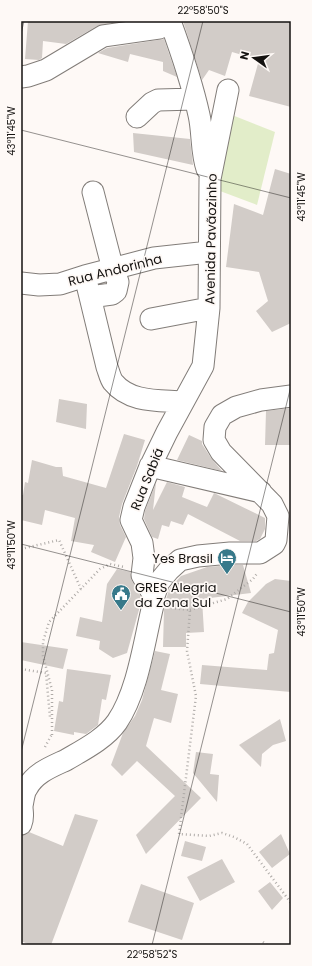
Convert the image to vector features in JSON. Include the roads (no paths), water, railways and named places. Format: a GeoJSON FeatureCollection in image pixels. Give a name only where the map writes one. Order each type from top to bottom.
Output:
{"type":"FeatureCollection","features":[{"type":"Feature","properties":{"kind":"street"},"geometry":{"type":"LineString","coordinates":[[21,77],[46,70],[103,36],[159,28],[171,22],[195,99],[202,136],[205,164],[210,179]]}},
{"type":"Feature","properties":{"kind":"street","name":"Avenida Pavãozinho"},"geometry":{"type":"LineString","coordinates":[[203,366],[209,308],[210,179],[228,90]]}},
{"type":"Feature","properties":{"kind":"street"},"geometry":{"type":"LineString","coordinates":[[137,118],[152,103],[158,100],[195,99]]}},
{"type":"Feature","properties":{"kind":"street"},"geometry":{"type":"LineString","coordinates":[[90,297],[112,294],[116,291],[118,282],[113,269],[93,192]]}},
{"type":"Feature","properties":{"kind":"street","name":"Rua Andorinha"},"geometry":{"type":"LineString","coordinates":[[21,282],[39,285],[60,284],[154,258],[209,252]]}},
{"type":"Feature","properties":{"kind":"street"},"geometry":{"type":"LineString","coordinates":[[85,276],[107,367],[112,381],[125,392],[138,398],[183,402]]}},
{"type":"Feature","properties":{"kind":"street"},"geometry":{"type":"LineString","coordinates":[[151,319],[209,308]]}},
{"type":"Feature","properties":{"kind":"street","name":"Rua Sabiá"},"geometry":{"type":"LineString","coordinates":[[153,601],[142,575],[144,558],[142,543],[131,520],[139,493],[150,466],[203,366]]}},
{"type":"Feature","properties":{"kind":"street"},"geometry":{"type":"LineString","coordinates":[[21,824],[23,818],[22,806],[26,788],[36,777],[46,769],[66,760],[95,742],[107,733],[117,722],[127,703],[135,682],[153,601],[160,582],[169,570],[180,560],[198,556],[230,553],[260,553],[274,544],[276,540],[278,516],[275,501],[221,452],[214,440],[215,427],[222,415],[236,407],[261,400],[291,396]]}},
{"type":"Feature","properties":{"kind":"street"},"geometry":{"type":"LineString","coordinates":[[150,466],[275,501]]}},
{"type":"Feature","properties":{"kind":"place","name":"Yes Brasil"},"geometry":{"type":"Point","coordinates":[227,575]}},
{"type":"Feature","properties":{"kind":"place","name":"GRES Alegria da Zona Sul"},"geometry":{"type":"Point","coordinates":[121,611]}}]}
